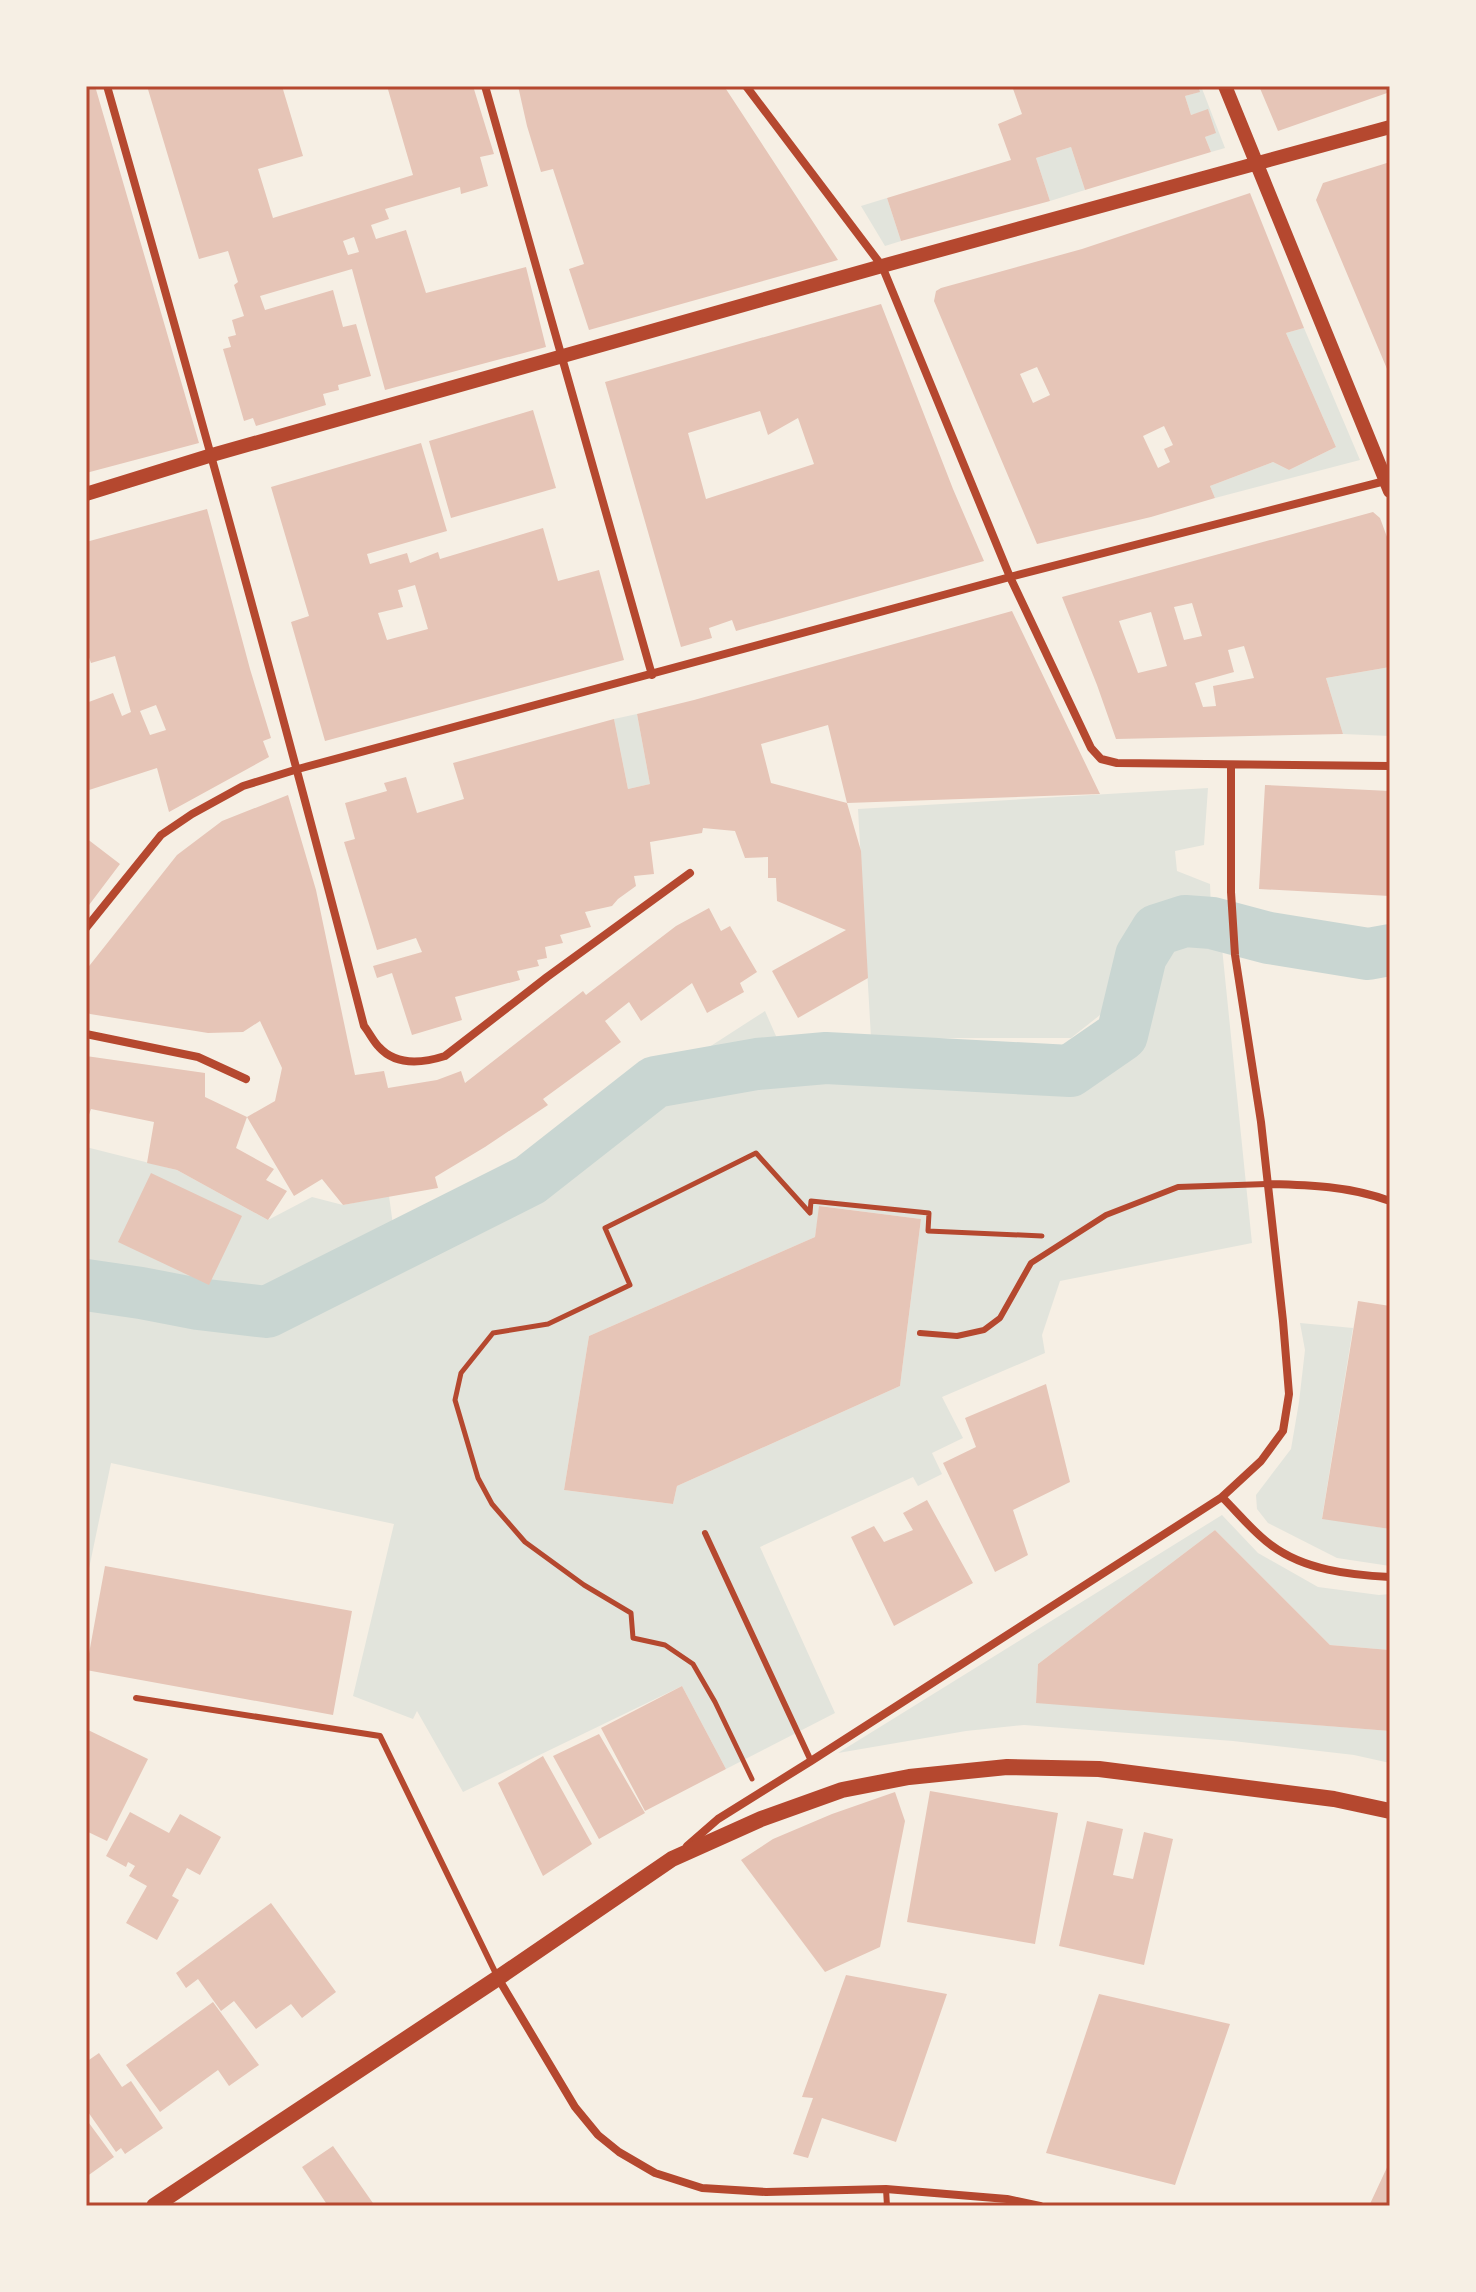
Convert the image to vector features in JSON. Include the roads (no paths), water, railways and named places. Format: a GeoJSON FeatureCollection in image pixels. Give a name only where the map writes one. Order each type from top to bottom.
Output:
{"type":"FeatureCollection","features":[{"type":"Feature","properties":{"kind":"main road"},"geometry":{"type":"LineString","coordinates":[[154,2206],[672,1859],[761,1819],[842,1790],[909,1777],[1007,1767],[1099,1769],[1334,1799],[1390,1811]]}},
{"type":"Feature","properties":{"kind":"street"},"geometry":{"type":"LineString","coordinates":[[107,86],[298,769],[364,1026],[381,1049],[404,1061],[425,1063],[445,1056],[690,873]]}},
{"type":"Feature","properties":{"kind":"street"},"geometry":{"type":"LineString","coordinates":[[485,86],[652,675]]}},
{"type":"Feature","properties":{"kind":"street"},"geometry":{"type":"LineString","coordinates":[[746,86],[882,266],[1010,577],[1091,748],[1101,759],[1117,763],[1390,766]]}},
{"type":"Feature","properties":{"kind":"street"},"geometry":{"type":"LineString","coordinates":[[86,928],[161,835],[243,786],[1010,577],[1389,484],[1225,86]]}},
{"type":"Feature","properties":{"kind":"street"},"geometry":{"type":"LineString","coordinates":[[86,494],[212,455],[882,266],[1390,127]]}},
{"type":"Feature","properties":{"kind":"street"},"geometry":{"type":"LineString","coordinates":[[672,1859],[718,1819],[1222,1497],[1261,1461],[1283,1431],[1289,1394],[1283,1321],[1261,1122],[1235,955],[1231,892],[1231,765]]}},
{"type":"Feature","properties":{"kind":"street"},"geometry":{"type":"LineString","coordinates":[[86,1034],[198,1057],[246,1079]]}},
{"type":"Feature","properties":{"kind":"street"},"geometry":{"type":"LineString","coordinates":[[1267,1184],[1322,1185],[1367,1193],[1390,1201]]}},
{"type":"Feature","properties":{"kind":"street"},"geometry":{"type":"LineString","coordinates":[[1222,1497],[1270,1544],[1292,1558],[1362,1576],[1390,1577]]}},
{"type":"Feature","properties":{"kind":"street"},"geometry":{"type":"LineString","coordinates":[[498,1978],[575,2107],[598,2135],[619,2152],[655,2173],[702,2188],[766,2192],[886,2189],[1007,2199],[1040,2206]]}},
{"type":"Feature","properties":{"kind":"lane"},"geometry":{"type":"LineString","coordinates":[[920,1333],[957,1336],[984,1330],[1000,1318],[1031,1263],[1106,1215],[1178,1187],[1267,1184]]}},
{"type":"Feature","properties":{"kind":"lane"},"geometry":{"type":"LineString","coordinates":[[705,1533],[811,1761]]}},
{"type":"Feature","properties":{"kind":"lane"},"geometry":{"type":"LineString","coordinates":[[136,1698],[380,1736],[498,1978]]}},
{"type":"Feature","properties":{"kind":"lane"},"geometry":{"type":"LineString","coordinates":[[886,2189],[887,2206]]}},
{"type":"Feature","properties":{"kind":"waterway"},"geometry":{"type":"LineString","coordinates":[[86,1285],[267,1312],[530,1180],[655,1082],[757,1064],[826,1058],[1070,1071],[1122,1035],[1141,956],[1157,930],[1185,921],[1212,923],[1269,938],[1368,954],[1390,950]]}}]}
